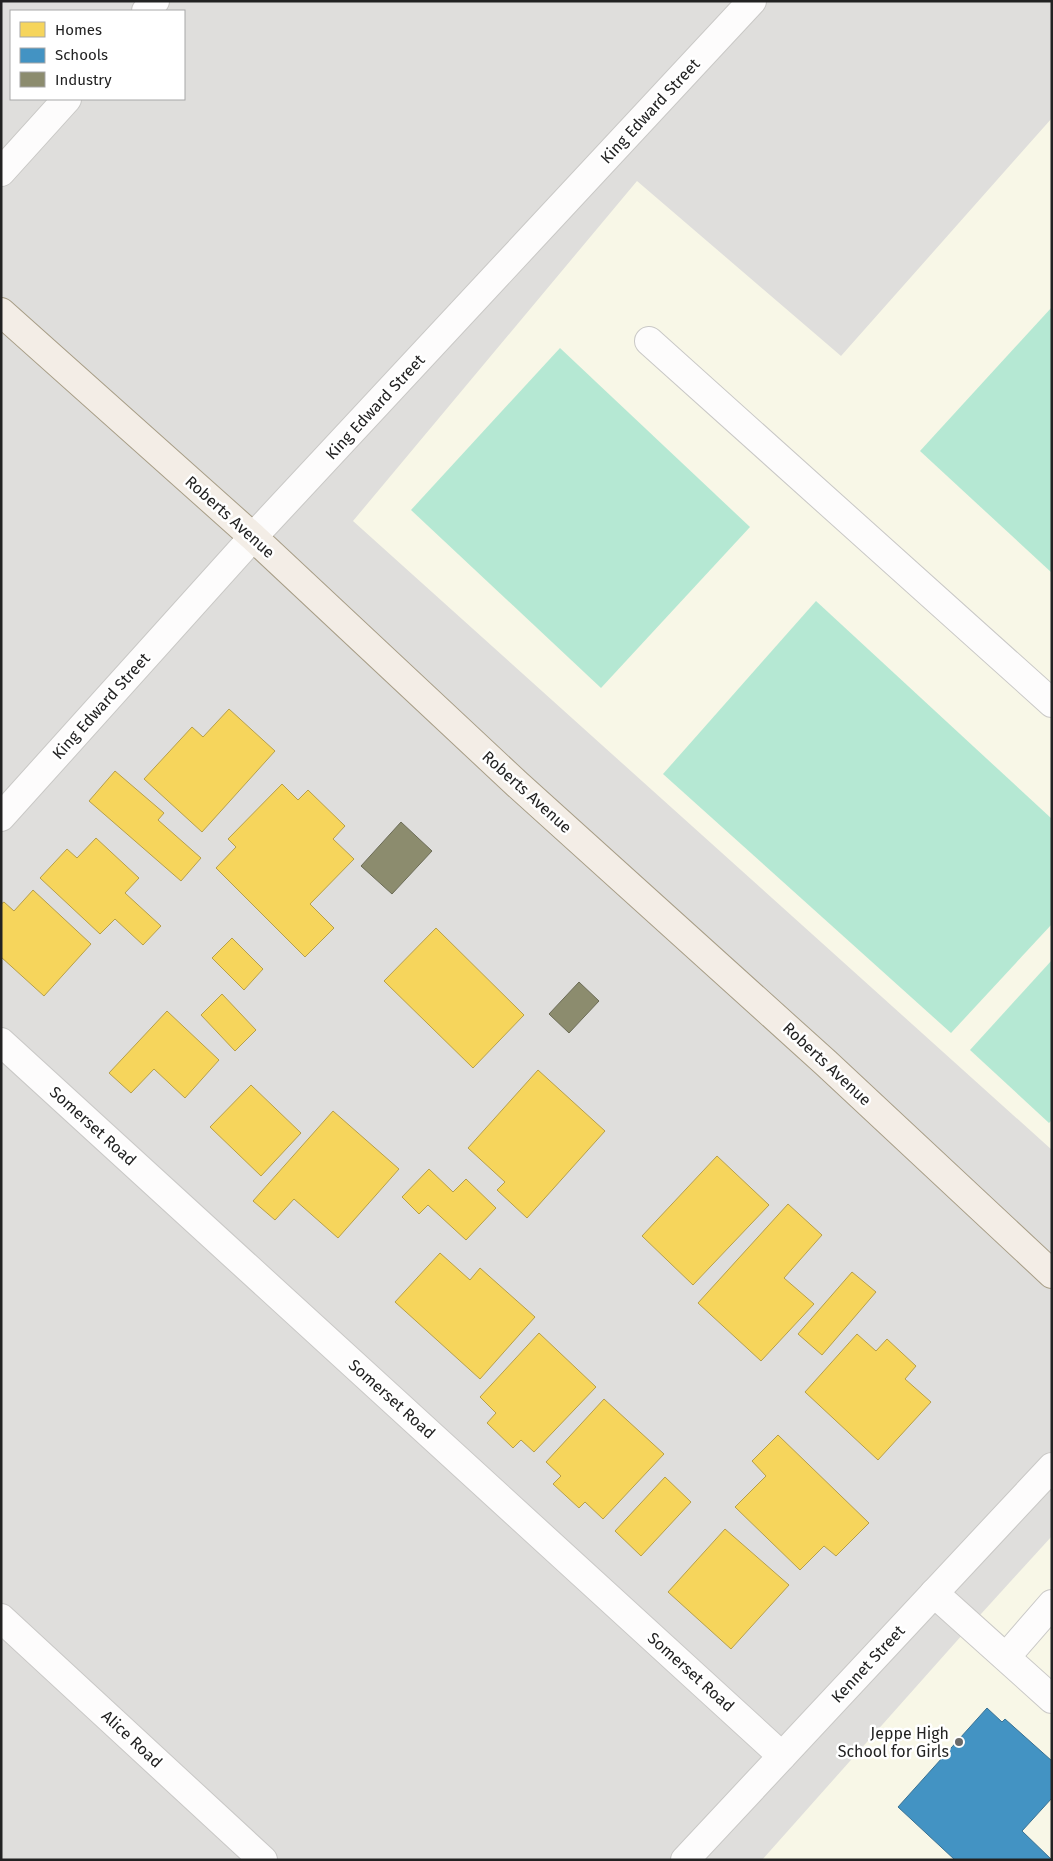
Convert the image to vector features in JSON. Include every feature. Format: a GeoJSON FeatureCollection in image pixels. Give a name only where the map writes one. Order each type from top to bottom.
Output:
{"type":"FeatureCollection","features":[{"type":"Feature","properties":{"kind":"main road","name":"Roberts Avenue"},"geometry":{"type":"LineString","coordinates":[[1,312],[254,538],[517,784],[826,1063],[1052,1274]]}},
{"type":"Feature","properties":{"kind":"street","name":"King Edward Street"},"geometry":{"type":"LineString","coordinates":[[1,817],[254,538],[752,1]]}},
{"type":"Feature","properties":{"kind":"street"},"geometry":{"type":"LineString","coordinates":[[1,172],[66,100]]}},
{"type":"Feature","properties":{"kind":"street"},"geometry":{"type":"LineString","coordinates":[[649,342],[1052,703]]}},
{"type":"Feature","properties":{"kind":"street","name":"Somerset Road"},"geometry":{"type":"LineString","coordinates":[[1,1042],[782,1756]]}},
{"type":"Feature","properties":{"kind":"street","name":"Kennet Street"},"geometry":{"type":"LineString","coordinates":[[685,1860],[1052,1467]]}},
{"type":"Feature","properties":{"kind":"street"},"geometry":{"type":"LineString","coordinates":[[934,1593],[1052,1699]]}},
{"type":"Feature","properties":{"kind":"street"},"geometry":{"type":"LineString","coordinates":[[1006,1657],[1052,1604]]}},
{"type":"Feature","properties":{"kind":"street","name":"Alice Road"},"geometry":{"type":"LineString","coordinates":[[1,1618],[263,1860]]}},
{"type":"Feature","properties":{"kind":"shaded area"},"geometry":{"type":"Polygon","coordinates":[[[1,1],[1052,1],[1052,1860],[1,1860],[1,1]]]}},
{"type":"Feature","properties":{"kind":"shaded area"},"geometry":{"type":"Polygon","coordinates":[[[1052,118],[1052,1150],[353,521],[637,181],[841,356],[1052,118]]]}},
{"type":"Feature","properties":{"kind":"shaded area","name":"Jeppe High School for Girls"},"geometry":{"type":"Polygon","coordinates":[[[1052,1536],[1052,1860],[762,1860],[971,1625],[1052,1536]]]}},
{"type":"Feature","properties":{"kind":"green space"},"geometry":{"type":"Polygon","coordinates":[[[1052,307],[1052,573],[920,451],[1052,307]]]}},
{"type":"Feature","properties":{"kind":"green space"},"geometry":{"type":"Polygon","coordinates":[[[560,348],[750,527],[601,688],[411,510],[560,348]]]}},
{"type":"Feature","properties":{"kind":"green space"},"geometry":{"type":"Polygon","coordinates":[[[816,601],[1052,819],[1052,924],[951,1033],[663,774],[816,601]]]}},
{"type":"Feature","properties":{"kind":"green space"},"geometry":{"type":"Polygon","coordinates":[[[1052,960],[1052,1120],[1049,1123],[970,1050],[1052,960]]]}},
{"type":"Feature","properties":{"kind":"building: Homes"},"geometry":{"type":"Polygon","coordinates":[[[229,709],[275,751],[202,832],[144,779],[192,727],[203,737],[229,709]]]}},
{"type":"Feature","properties":{"kind":"building: Homes"},"geometry":{"type":"Polygon","coordinates":[[[115,771],[164,813],[158,820],[201,858],[181,881],[89,801],[115,771]]]}},
{"type":"Feature","properties":{"kind":"building: Homes"},"geometry":{"type":"Polygon","coordinates":[[[282,784],[298,800],[308,790],[345,826],[333,839],[354,859],[310,904],[334,928],[305,957],[216,868],[236,847],[228,839],[282,784]]]}},
{"type":"Feature","properties":{"kind":"building: Homes"},"geometry":{"type":"Polygon","coordinates":[[[96,838],[139,878],[125,893],[161,926],[143,945],[115,919],[100,934],[40,878],[67,849],[77,858],[96,838]]]}},
{"type":"Feature","properties":{"kind":"building: Homes"},"geometry":{"type":"Polygon","coordinates":[[[33,890],[91,944],[44,996],[1,957],[1,904],[4,902],[14,911],[33,890]]]}},
{"type":"Feature","properties":{"kind":"building: Homes"},"geometry":{"type":"Polygon","coordinates":[[[436,928],[524,1015],[473,1068],[384,981],[436,928]]]}},
{"type":"Feature","properties":{"kind":"building: Homes"},"geometry":{"type":"Polygon","coordinates":[[[232,938],[263,969],[244,990],[212,958],[232,938]]]}},
{"type":"Feature","properties":{"kind":"building: Homes"},"geometry":{"type":"Polygon","coordinates":[[[222,994],[256,1030],[235,1051],[201,1015],[222,994]]]}},
{"type":"Feature","properties":{"kind":"building: Homes"},"geometry":{"type":"Polygon","coordinates":[[[167,1011],[219,1060],[185,1098],[154,1069],[131,1093],[109,1073],[167,1011]]]}},
{"type":"Feature","properties":{"kind":"building: Homes"},"geometry":{"type":"Polygon","coordinates":[[[538,1070],[605,1131],[527,1218],[497,1190],[505,1182],[468,1148],[538,1070]]]}},
{"type":"Feature","properties":{"kind":"building: Homes"},"geometry":{"type":"Polygon","coordinates":[[[251,1085],[301,1133],[261,1176],[210,1127],[251,1085]]]}},
{"type":"Feature","properties":{"kind":"building: Homes"},"geometry":{"type":"Polygon","coordinates":[[[333,1111],[399,1169],[338,1238],[294,1199],[275,1220],[253,1201],[333,1111]]]}},
{"type":"Feature","properties":{"kind":"building: Homes"},"geometry":{"type":"Polygon","coordinates":[[[717,1156],[769,1205],[693,1285],[642,1236],[717,1156]]]}},
{"type":"Feature","properties":{"kind":"building: Homes"},"geometry":{"type":"Polygon","coordinates":[[[429,1169],[453,1192],[466,1179],[496,1208],[466,1240],[428,1205],[419,1214],[402,1197],[429,1169]]]}},
{"type":"Feature","properties":{"kind":"building: Homes"},"geometry":{"type":"Polygon","coordinates":[[[788,1204],[822,1235],[784,1278],[814,1304],[761,1361],[698,1303],[788,1204]]]}},
{"type":"Feature","properties":{"kind":"building: Homes"},"geometry":{"type":"Polygon","coordinates":[[[440,1253],[470,1280],[480,1268],[535,1317],[480,1379],[395,1302],[440,1253]]]}},
{"type":"Feature","properties":{"kind":"building: Homes"},"geometry":{"type":"Polygon","coordinates":[[[852,1272],[876,1292],[822,1355],[798,1334],[852,1272]]]}},
{"type":"Feature","properties":{"kind":"building: Homes"},"geometry":{"type":"Polygon","coordinates":[[[539,1333],[596,1387],[534,1452],[521,1440],[513,1448],[487,1423],[496,1413],[480,1397],[539,1333]]]}},
{"type":"Feature","properties":{"kind":"building: Homes"},"geometry":{"type":"Polygon","coordinates":[[[857,1334],[876,1351],[887,1339],[916,1366],[905,1379],[931,1402],[878,1460],[805,1392],[857,1334]]]}},
{"type":"Feature","properties":{"kind":"building: Homes"},"geometry":{"type":"Polygon","coordinates":[[[604,1399],[664,1454],[603,1519],[585,1502],[579,1508],[553,1484],[561,1476],[546,1462],[604,1399]]]}},
{"type":"Feature","properties":{"kind":"building: Homes"},"geometry":{"type":"Polygon","coordinates":[[[778,1435],[869,1523],[836,1556],[824,1546],[800,1570],[735,1507],[766,1476],[752,1461],[778,1435]]]}},
{"type":"Feature","properties":{"kind":"building: Homes"},"geometry":{"type":"Polygon","coordinates":[[[665,1477],[691,1502],[641,1556],[615,1531],[665,1477]]]}},
{"type":"Feature","properties":{"kind":"building: Homes"},"geometry":{"type":"Polygon","coordinates":[[[725,1529],[789,1585],[731,1649],[668,1592],[725,1529]]]}},
{"type":"Feature","properties":{"kind":"building: Schools"},"geometry":{"type":"Polygon","coordinates":[[[987,1708],[1002,1722],[1005,1719],[1052,1761],[1052,1798],[1022,1831],[1052,1860],[955,1860],[898,1807],[987,1708]]]}},
{"type":"Feature","properties":{"kind":"building: Industry"},"geometry":{"type":"Polygon","coordinates":[[[401,822],[432,851],[392,894],[361,866],[401,822]]]}},
{"type":"Feature","properties":{"kind":"building: Industry"},"geometry":{"type":"Polygon","coordinates":[[[579,982],[599,1001],[569,1033],[549,1014],[579,982]]]}},
{"type":"Feature","properties":{"kind":"place","name":"Jeppe High School for Girls"},"geometry":{"type":"Point","coordinates":[959,1742]}}]}
